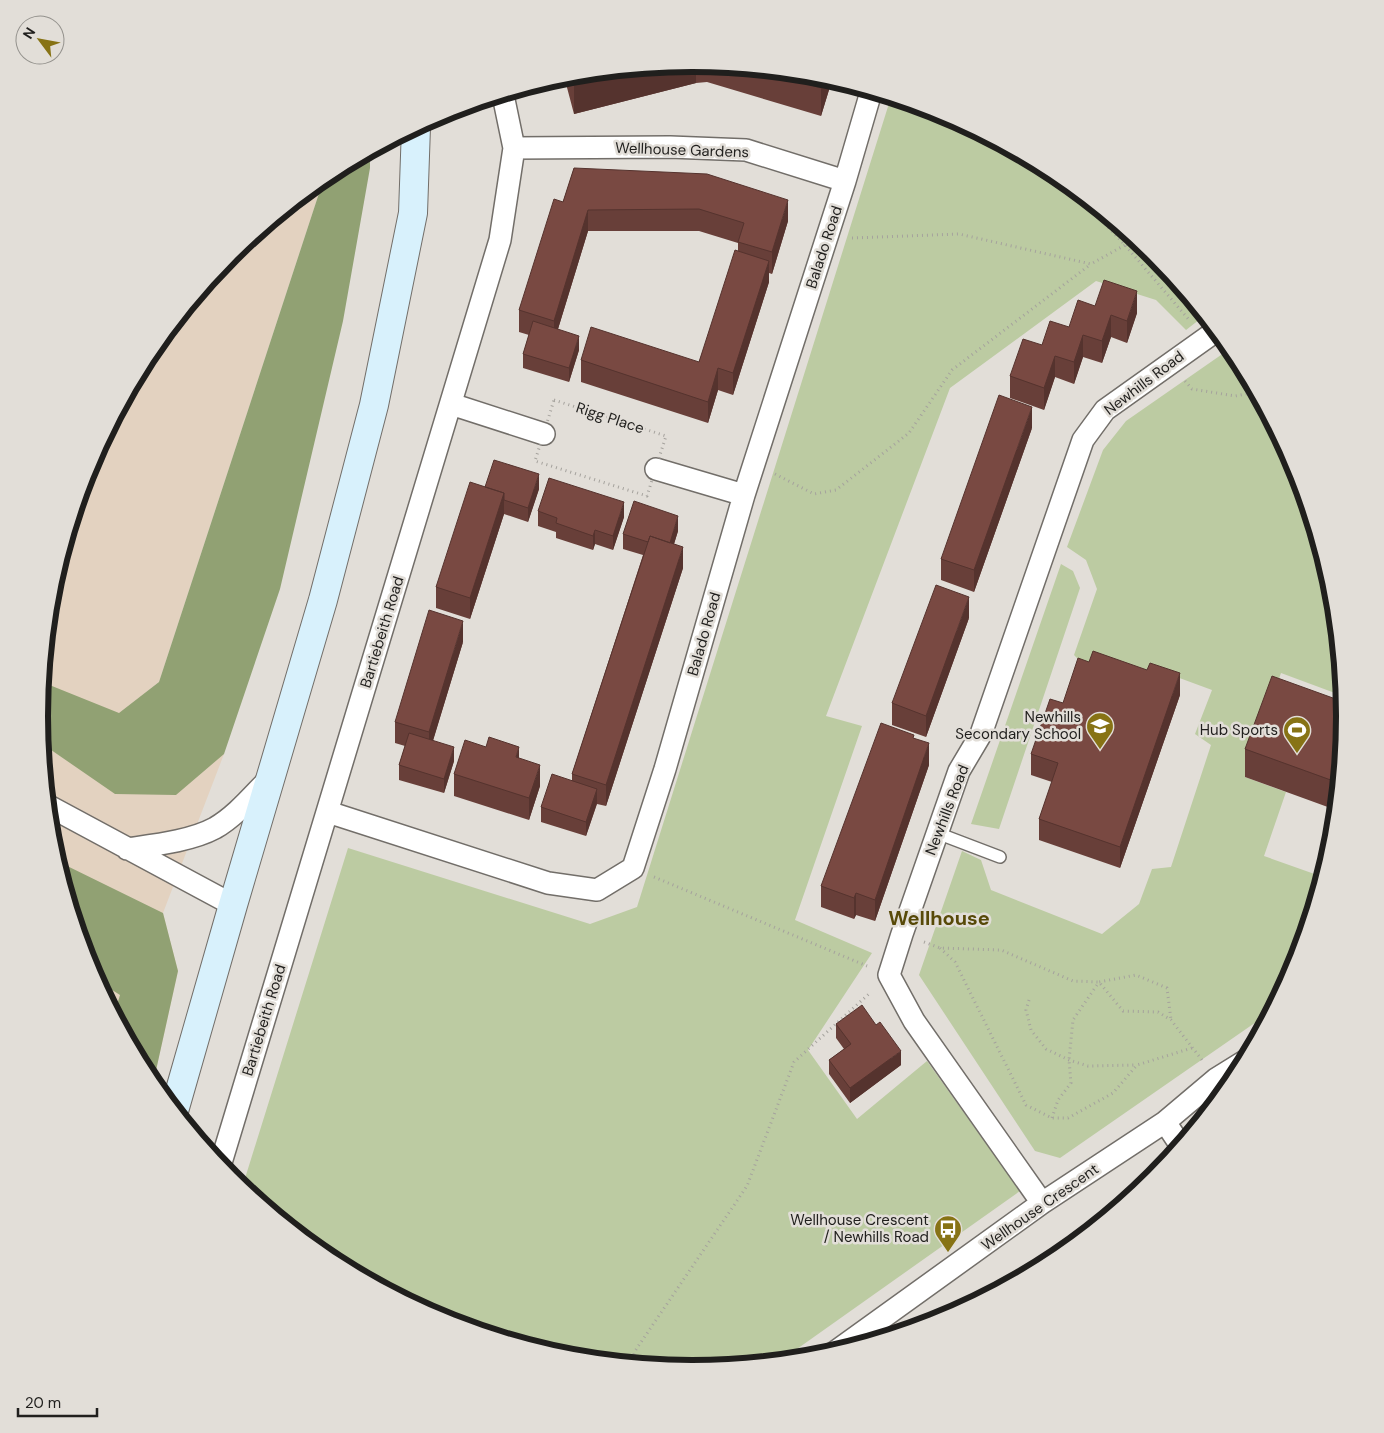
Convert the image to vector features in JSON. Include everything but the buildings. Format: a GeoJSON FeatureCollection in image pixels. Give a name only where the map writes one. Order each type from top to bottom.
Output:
{"type":"FeatureCollection","features":[{"type":"Feature","properties":{"kind":"street","name":"Balado Road"},"geometry":{"type":"LineString","coordinates":[[633,868],[665,769],[744,495],[845,181],[869,97]]}},
{"type":"Feature","properties":{"kind":"street","name":"Bartiebeith Road"},"geometry":{"type":"LineString","coordinates":[[223,1158],[500,240],[514,148],[504,100]]}},
{"type":"Feature","properties":{"kind":"street"},"geometry":{"type":"LineString","coordinates":[[176,1102],[324,600],[374,406],[413,213],[416,134]]}},
{"type":"Feature","properties":{"kind":"street","name":"Wellhouse Gardens"},"geometry":{"type":"LineString","coordinates":[[514,148],[670,146],[746,150],[845,181]]}},
{"type":"Feature","properties":{"kind":"street","name":"Newhills Road"},"geometry":{"type":"LineString","coordinates":[[889,975],[960,771],[981,734],[1083,440],[1105,410],[1211,335]]}},
{"type":"Feature","properties":{"kind":"street"},"geometry":{"type":"LineString","coordinates":[[451,404],[544,434]]}},
{"type":"Feature","properties":{"kind":"street"},"geometry":{"type":"LineString","coordinates":[[656,469],[744,495]]}},
{"type":"Feature","properties":{"kind":"street"},"geometry":{"type":"LineString","coordinates":[[127,849],[178,841],[214,828],[237,811],[271,776]]}},
{"type":"Feature","properties":{"kind":"street"},"geometry":{"type":"LineString","coordinates":[[54,808],[233,905]]}},
{"type":"Feature","properties":{"kind":"street"},"geometry":{"type":"LineString","coordinates":[[328,812],[548,883],[597,890],[633,868]]}},
{"type":"Feature","properties":{"kind":"street"},"geometry":{"type":"LineString","coordinates":[[889,975],[914,1021],[1042,1203]]}},
{"type":"Feature","properties":{"kind":"street","name":"Wellhouse Crescent"},"geometry":{"type":"LineString","coordinates":[[850,1341],[1042,1203],[1165,1122],[1216,1079],[1231,1069]]}},
{"type":"Feature","properties":{"kind":"street"},"geometry":{"type":"LineString","coordinates":[[1165,1122],[1177,1141]]}},
{"type":"Feature","properties":{"kind":"lane"},"geometry":{"type":"LineString","coordinates":[[937,833],[1000,857]]}},
{"type":"Feature","properties":{"kind":"path"},"geometry":{"type":"LineString","coordinates":[[1097,216],[1211,335]]}},
{"type":"Feature","properties":{"kind":"path"},"geometry":{"type":"LineString","coordinates":[[827,238],[959,234],[1090,264]]}},
{"type":"Feature","properties":{"kind":"path"},"geometry":{"type":"LineString","coordinates":[[754,463],[814,494],[836,490],[909,433],[952,370],[1090,264],[1125,245]]}},
{"type":"Feature","properties":{"kind":"path"},"geometry":{"type":"LineString","coordinates":[[1171,363],[1192,389],[1236,396],[1250,393]]}},
{"type":"Feature","properties":{"kind":"path","name":"Rigg Place"},"geometry":{"type":"LineString","coordinates":[[554,400],[666,436],[647,496],[535,461],[544,434],[554,400]]}},
{"type":"Feature","properties":{"kind":"path"},"geometry":{"type":"LineString","coordinates":[[633,868],[889,975],[794,1062],[747,1186],[635,1351],[633,1358]]}},
{"type":"Feature","properties":{"kind":"path"},"geometry":{"type":"LineString","coordinates":[[902,934],[940,948],[1001,950],[1074,981],[1098,982],[1136,976],[1167,988],[1171,1020]]}},
{"type":"Feature","properties":{"kind":"path"},"geometry":{"type":"LineString","coordinates":[[940,948],[955,962],[1026,1105],[1052,1118],[1068,1118],[1113,1093],[1137,1065]]}},
{"type":"Feature","properties":{"kind":"path"},"geometry":{"type":"LineString","coordinates":[[1098,982],[1123,1011],[1158,1012],[1171,1020],[1216,1079]]}},
{"type":"Feature","properties":{"kind":"path"},"geometry":{"type":"LineString","coordinates":[[1052,1118],[1058,1100],[1071,1084],[1069,1060],[1073,1020],[1098,982]]}},
{"type":"Feature","properties":{"kind":"path"},"geometry":{"type":"LineString","coordinates":[[1029,1000],[1026,1010],[1032,1030],[1046,1049],[1069,1060],[1088,1066],[1137,1065],[1192,1048]]}},
{"type":"Feature","properties":{"kind":"shaded area"},"geometry":{"type":"Polygon","coordinates":[[[320,191],[159,682],[120,713],[224,754],[163,913],[178,971],[155,1074],[114,1002],[97,963],[69,883],[60,842],[53,801],[48,717],[49,674],[53,632],[60,591],[69,550],[97,470],[114,431],[156,358],[207,292],[236,261],[267,232],[320,191]]]}},
{"type":"Feature","properties":{"kind":"green space"},"geometry":{"type":"Polygon","coordinates":[[[889,103],[899,106],[977,138],[1014,158],[1084,205],[1148,261],[1199,320],[1186,330],[1156,300],[1096,281],[950,388],[826,716],[862,726],[795,920],[872,953],[808,1050],[857,1119],[927,1061],[1020,1191],[792,1353],[734,1360],[692,1361],[650,1360],[566,1349],[485,1327],[445,1312],[407,1295],[370,1275],[334,1252],[300,1228],[245,1180],[348,848],[590,924],[637,907],[889,103]]]}},
{"type":"Feature","properties":{"kind":"green space"},"geometry":{"type":"Polygon","coordinates":[[[370,158],[370,168],[343,321],[280,589],[224,754],[176,795],[115,794],[49,748],[49,685],[119,713],[159,682],[320,191],[370,158]]]}},
{"type":"Feature","properties":{"kind":"green space"},"geometry":{"type":"Polygon","coordinates":[[[1224,353],[1270,431],[1302,509],[1315,550],[1324,591],[1331,632],[1335,693],[1281,673],[1245,777],[1286,792],[1264,856],[1317,875],[1302,924],[1287,963],[1261,1019],[1060,1158],[1035,1151],[919,975],[962,851],[981,860],[991,890],[1102,934],[1139,904],[1152,869],[1171,867],[1211,745],[1195,734],[1212,690],[1155,669],[1152,679],[1084,665],[1074,655],[1097,589],[1086,560],[1067,547],[1103,450],[1126,421],[1224,353]]]}},
{"type":"Feature","properties":{"kind":"green space"},"geometry":{"type":"Polygon","coordinates":[[[1061,564],[1073,571],[1080,588],[999,829],[971,824],[1061,564]]]}},
{"type":"Feature","properties":{"kind":"green space"},"geometry":{"type":"Polygon","coordinates":[[[65,865],[163,913],[178,971],[155,1074],[117,1007],[120,995],[107,987],[97,963],[82,924],[65,865]]]}},
{"type":"Feature","properties":{"kind":"place","name":"Newhills Secondary School"},"geometry":{"type":"Point","coordinates":[1100,750]}},
{"type":"Feature","properties":{"kind":"place","name":"Hub Sports"},"geometry":{"type":"Point","coordinates":[1297,754]}},
{"type":"Feature","properties":{"kind":"place","name":"Wellhouse Crescent / Newhills Road"},"geometry":{"type":"Point","coordinates":[948,1253]}},
{"type":"Feature","properties":{"kind":"district","name":"Wellhouse"},"geometry":{"type":"Point","coordinates":[939,918]}}]}
